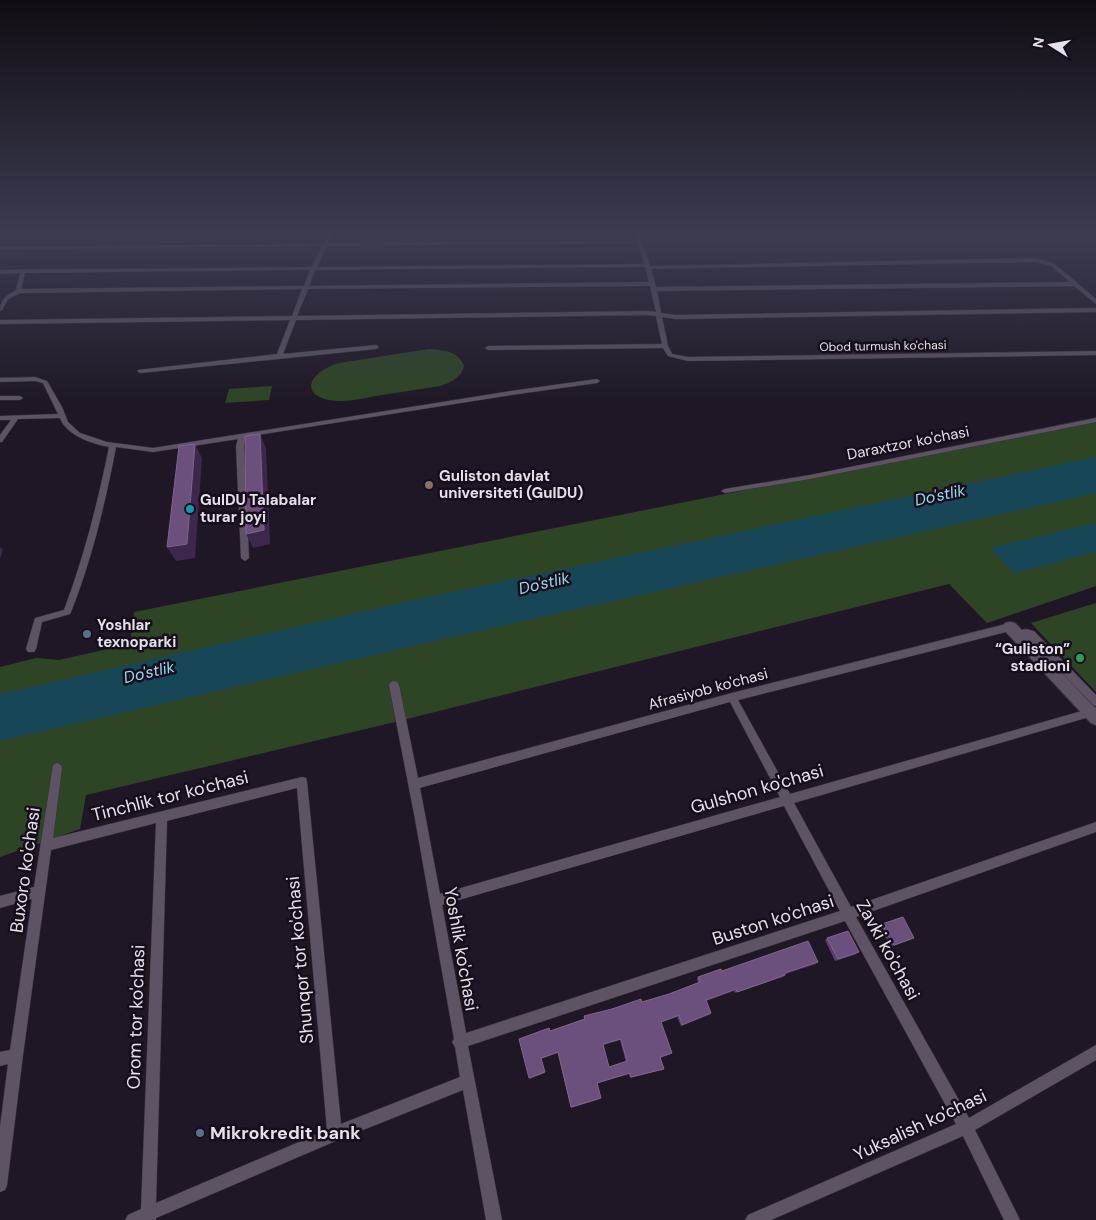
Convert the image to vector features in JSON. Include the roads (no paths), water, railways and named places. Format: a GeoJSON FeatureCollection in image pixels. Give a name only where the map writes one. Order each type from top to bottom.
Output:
{"type":"FeatureCollection","features":[{"type":"Feature","properties":{"kind":"street"},"geometry":{"type":"LineString","coordinates":[[0,309],[6,298],[19,292],[239,289]]}},
{"type":"Feature","properties":{"kind":"street"},"geometry":{"type":"LineString","coordinates":[[278,356],[306,289]]}},
{"type":"Feature","properties":{"kind":"street"},"geometry":{"type":"LineString","coordinates":[[488,348],[665,346],[653,289]]}},
{"type":"Feature","properties":{"kind":"street"},"geometry":{"type":"LineString","coordinates":[[1081,289],[1096,302]]}},
{"type":"Feature","properties":{"kind":"street"},"geometry":{"type":"LineString","coordinates":[[0,322],[659,313],[676,317],[1096,310]]}},
{"type":"Feature","properties":{"kind":"street","name":"Obod turmush ko'chasi"},"geometry":{"type":"LineString","coordinates":[[665,346],[670,355],[688,359],[1096,353]]}},
{"type":"Feature","properties":{"kind":"street"},"geometry":{"type":"LineString","coordinates":[[140,371],[219,361],[376,347]]}},
{"type":"Feature","properties":{"kind":"street"},"geometry":{"type":"LineString","coordinates":[[0,380],[35,379],[45,382],[66,422],[78,434],[113,445],[153,450],[597,381]]}},
{"type":"Feature","properties":{"kind":"street"},"geometry":{"type":"LineString","coordinates":[[0,398],[20,398]]}},
{"type":"Feature","properties":{"kind":"street"},"geometry":{"type":"LineString","coordinates":[[0,418],[63,416]]}},
{"type":"Feature","properties":{"kind":"street"},"geometry":{"type":"LineString","coordinates":[[0,440],[16,417]]}},
{"type":"Feature","properties":{"kind":"street","name":"Daraxtzor ko'chasi"},"geometry":{"type":"LineString","coordinates":[[725,491],[810,477],[1096,420]]}},
{"type":"Feature","properties":{"kind":"street"},"geometry":{"type":"LineString","coordinates":[[242,435],[240,446],[246,558]]}},
{"type":"Feature","properties":{"kind":"street"},"geometry":{"type":"LineString","coordinates":[[32,649],[38,620],[67,612],[76,592],[102,500],[113,445]]}},
{"type":"Feature","properties":{"kind":"street"},"geometry":{"type":"LineString","coordinates":[[1014,631],[1095,711]]}},
{"type":"Feature","properties":{"kind":"street","name":"Afrasiyob ko'chasi"},"geometry":{"type":"LineString","coordinates":[[415,784],[732,698],[1014,631]]}},
{"type":"Feature","properties":{"kind":"street","name":"Yoshlik ko'chasi"},"geometry":{"type":"LineString","coordinates":[[394,685],[415,784],[467,1081],[494,1220]]}},
{"type":"Feature","properties":{"kind":"street","name":"Zavki ko'chasi"},"geometry":{"type":"LineString","coordinates":[[732,698],[848,914],[966,1127],[1012,1220]]}},
{"type":"Feature","properties":{"kind":"street","name":"Gulshon ko'chasi"},"geometry":{"type":"LineString","coordinates":[[435,901],[1095,711]]}},
{"type":"Feature","properties":{"kind":"street","name":"Buxoro ko'chasi"},"geometry":{"type":"LineString","coordinates":[[0,1185],[16,1054],[57,768]]}},
{"type":"Feature","properties":{"kind":"street","name":"Tinchlik tor ko'chasi"},"geometry":{"type":"LineString","coordinates":[[47,845],[302,782]]}},
{"type":"Feature","properties":{"kind":"street","name":"Shunqor tor ko'chasi"},"geometry":{"type":"LineString","coordinates":[[302,782],[335,1134]]}},
{"type":"Feature","properties":{"kind":"street","name":"Orom tor ko'chasi"},"geometry":{"type":"LineString","coordinates":[[148,1217],[162,816]]}},
{"type":"Feature","properties":{"kind":"street","name":"Buston ko'chasi"},"geometry":{"type":"LineString","coordinates":[[460,1042],[848,914],[1096,827]]}},
{"type":"Feature","properties":{"kind":"street"},"geometry":{"type":"LineString","coordinates":[[0,902],[40,891]]}},
{"type":"Feature","properties":{"kind":"street","name":"Yuksalish ko'chasi"},"geometry":{"type":"LineString","coordinates":[[753,1220],[966,1127],[1096,1052]]}},
{"type":"Feature","properties":{"kind":"street"},"geometry":{"type":"LineString","coordinates":[[0,1059],[16,1054]]}},
{"type":"Feature","properties":{"kind":"street"},"geometry":{"type":"LineString","coordinates":[[133,1220],[148,1217],[335,1134],[467,1081]]}},
{"type":"Feature","properties":{"kind":"water","name":"Do'stlik"},"geometry":{"type":"Polygon","coordinates":[[[1096,457],[1096,493],[443,639],[0,741],[0,694],[405,602],[1096,457]]]}},
{"type":"Feature","properties":{"kind":"water"},"geometry":{"type":"Polygon","coordinates":[[[1096,523],[1096,552],[1014,573],[990,548],[1096,523]]]}},
{"type":"Feature","properties":{"kind":"place","name":"Guliston davlat universiteti (GulDU)"},"geometry":{"type":"Point","coordinates":[429,485]}},
{"type":"Feature","properties":{"kind":"place","name":"GulDU Talabalar turar joyi"},"geometry":{"type":"Point","coordinates":[190,509]}},
{"type":"Feature","properties":{"kind":"place","name":"Yoshlar texnoparki"},"geometry":{"type":"Point","coordinates":[87,634]}},
{"type":"Feature","properties":{"kind":"place","name":"“Guliston” stadioni"},"geometry":{"type":"Point","coordinates":[1080,658]}},
{"type":"Feature","properties":{"kind":"place","name":"Mikrokredit bank"},"geometry":{"type":"Point","coordinates":[200,1133]}}]}
